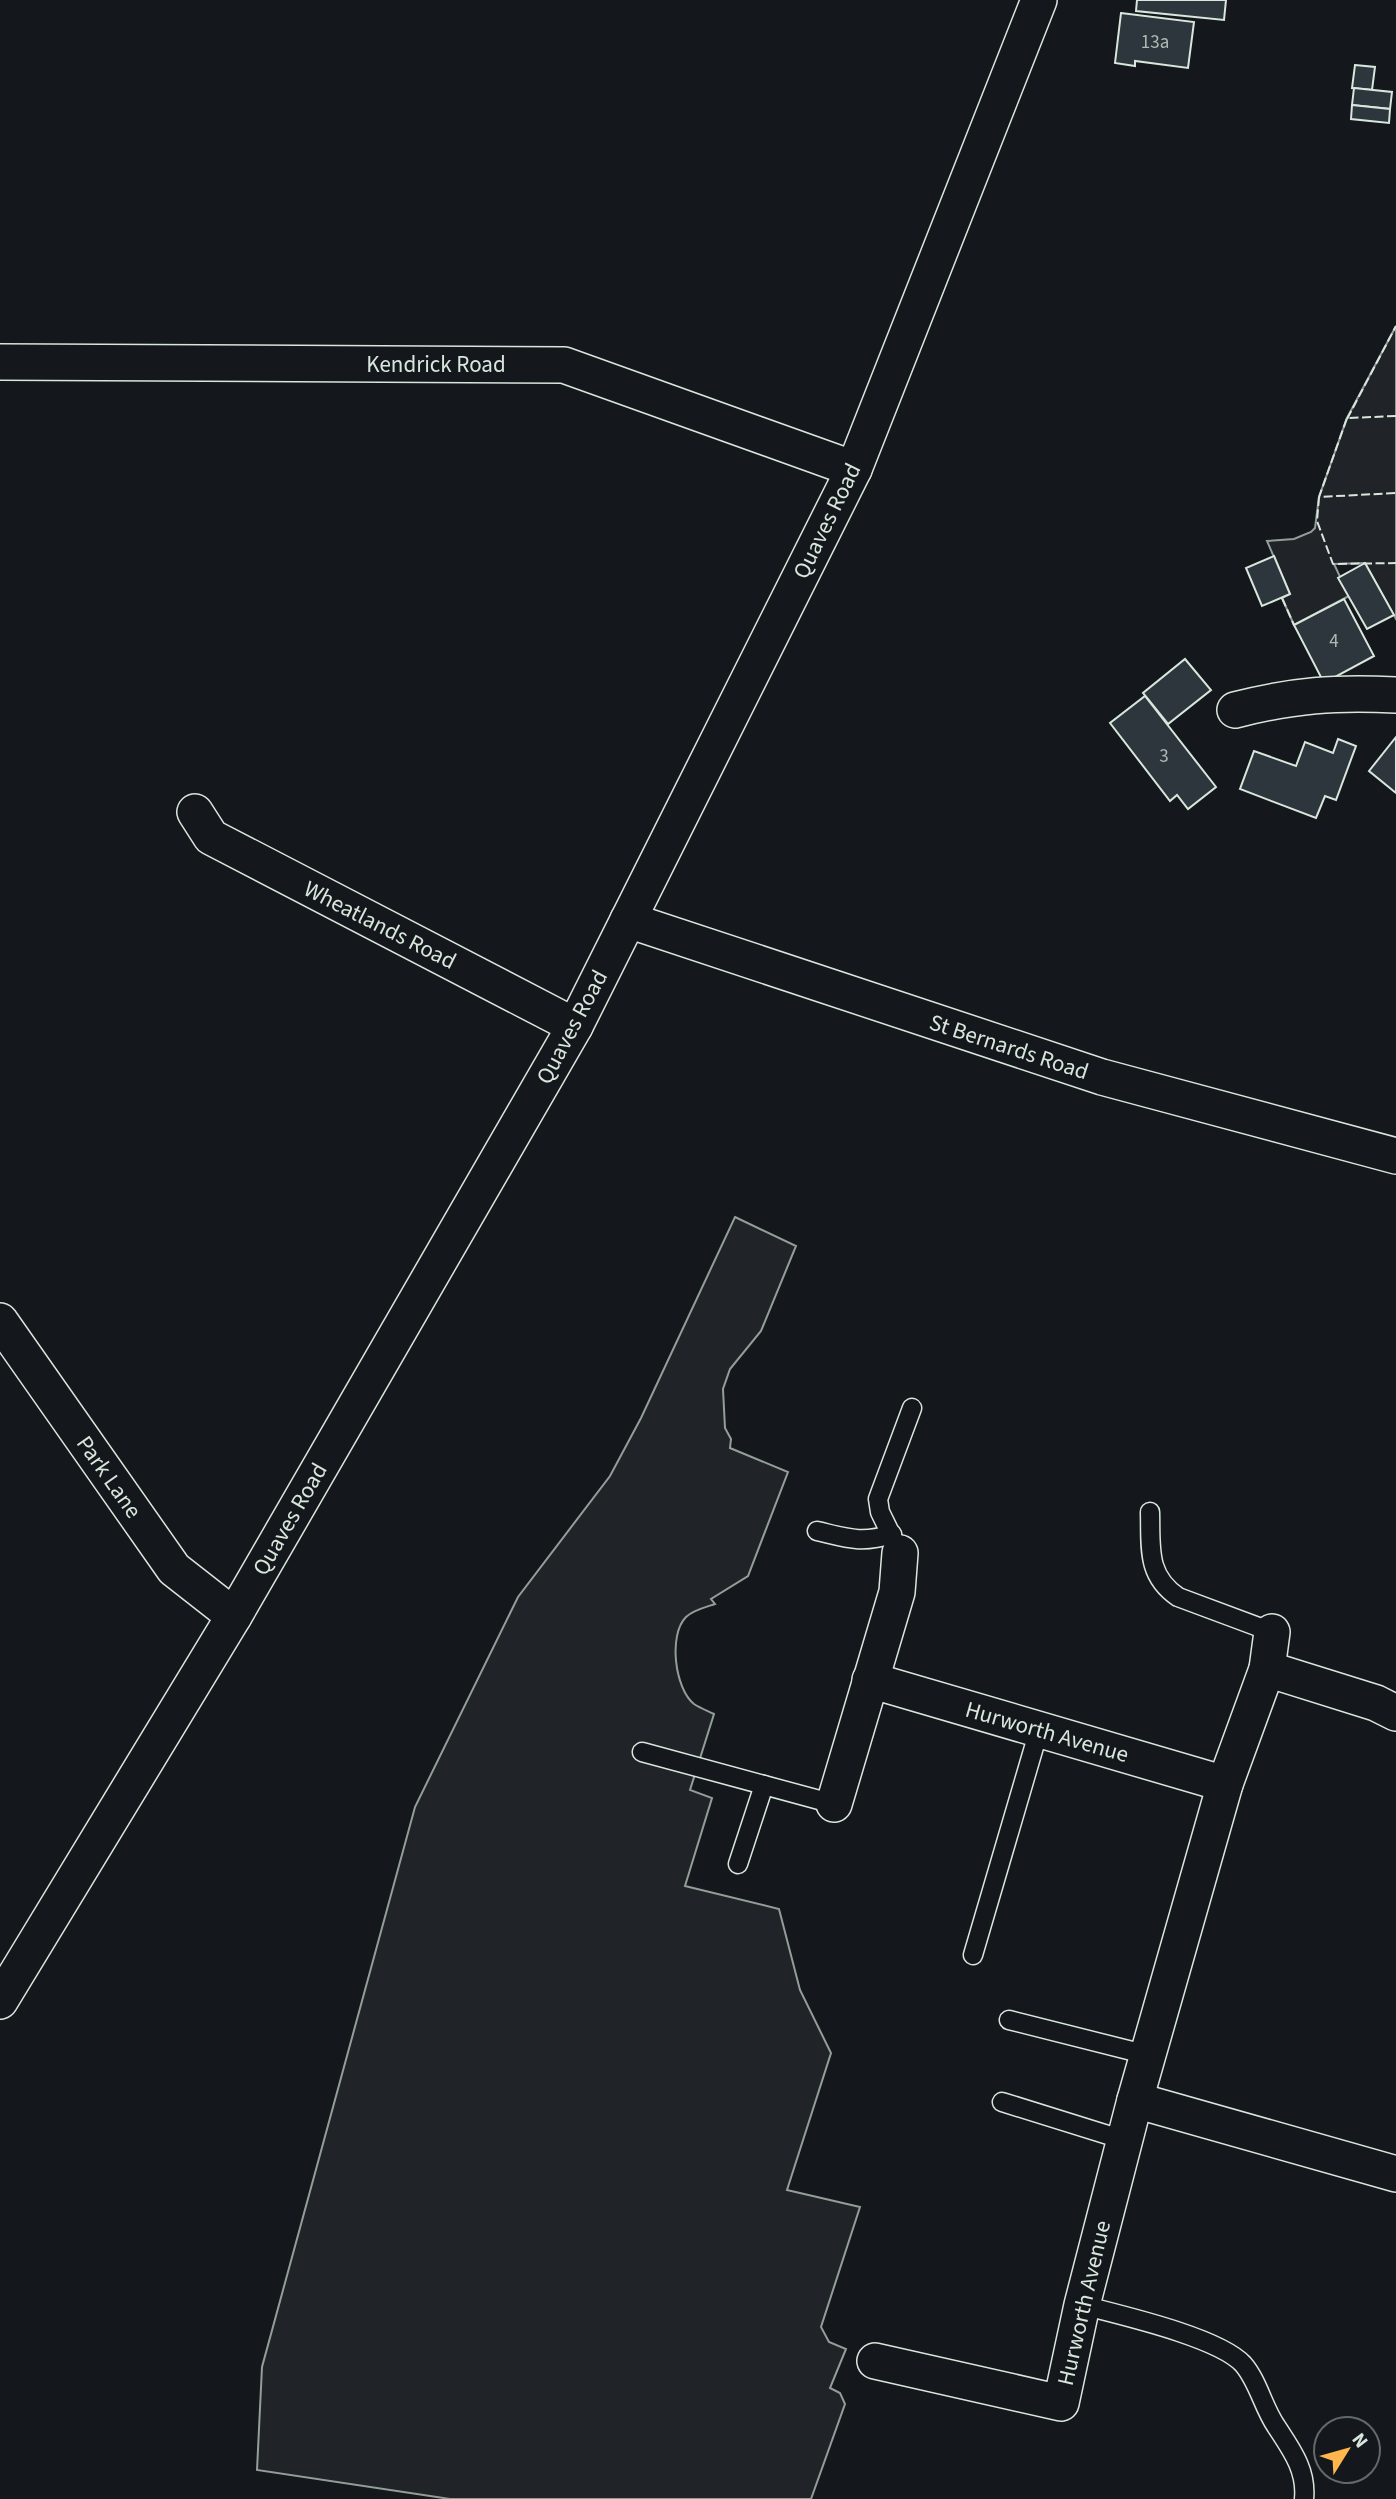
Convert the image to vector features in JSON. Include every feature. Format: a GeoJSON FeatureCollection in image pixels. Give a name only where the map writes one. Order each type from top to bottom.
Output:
{"type":"FeatureCollection","features":[{"type":"Feature","properties":{"kind":"street","name":"Quaves Road"},"geometry":{"type":"LineString","coordinates":[[0,2001],[234,1616],[575,1026],[854,469],[1039,0]]}},
{"type":"Feature","properties":{"kind":"street","name":"Kendrick Road"},"geometry":{"type":"LineString","coordinates":[[0,362],[564,365],[854,469]]}},
{"type":"Feature","properties":{"kind":"street"},"geometry":{"type":"LineString","coordinates":[[1235,710],[1309,695],[1396,695]]}},
{"type":"Feature","properties":{"kind":"street","name":"Wheatlands Road"},"geometry":{"type":"LineString","coordinates":[[195,812],[211,837],[575,1026]]}},
{"type":"Feature","properties":{"kind":"street","name":"St Bernards Road"},"geometry":{"type":"LineString","coordinates":[[628,920],[1102,1077],[1396,1156]]}},
{"type":"Feature","properties":{"kind":"street","name":"Park Lane"},"geometry":{"type":"LineString","coordinates":[[0,1321],[174,1569],[234,1616]]}},
{"type":"Feature","properties":{"kind":"street"},"geometry":{"type":"LineString","coordinates":[[834,1804],[897,1592],[896,1544]]}},
{"type":"Feature","properties":{"kind":"street","name":"Hurworth Avenue"},"geometry":{"type":"LineString","coordinates":[[875,2361],[1061,2403],[1082,2305],[1124,2140],[1224,1784],[1267,1669],[1272,1632]]}},
{"type":"Feature","properties":{"kind":"street"},"geometry":{"type":"LineString","coordinates":[[1267,1669],[1376,1703],[1396,1713]]}},
{"type":"Feature","properties":{"kind":"street","name":"Hurworth Avenue"},"geometry":{"type":"LineString","coordinates":[[870,1680],[1224,1784]]}},
{"type":"Feature","properties":{"kind":"street"},"geometry":{"type":"LineString","coordinates":[[1135,2100],[1396,2174]]}},
{"type":"Feature","properties":{"kind":"lane"},"geometry":{"type":"LineString","coordinates":[[896,1544],[880,1512],[878,1499],[912,1408]]}},
{"type":"Feature","properties":{"kind":"lane"},"geometry":{"type":"LineString","coordinates":[[1150,1512],[1152,1563],[1166,1588],[1178,1597],[1272,1632]]}},
{"type":"Feature","properties":{"kind":"lane"},"geometry":{"type":"LineString","coordinates":[[817,1531],[856,1540],[896,1544]]}},
{"type":"Feature","properties":{"kind":"lane"},"geometry":{"type":"LineString","coordinates":[[973,1955],[1039,1730]]}},
{"type":"Feature","properties":{"kind":"lane"},"geometry":{"type":"LineString","coordinates":[[642,1752],[834,1804]]}},
{"type":"Feature","properties":{"kind":"lane"},"geometry":{"type":"LineString","coordinates":[[738,1864],[764,1785]]}},
{"type":"Feature","properties":{"kind":"lane"},"geometry":{"type":"LineString","coordinates":[[1009,2021],[1148,2055]]}},
{"type":"Feature","properties":{"kind":"lane"},"geometry":{"type":"LineString","coordinates":[[1002,2102],[1124,2140]]}},
{"type":"Feature","properties":{"kind":"lane"},"geometry":{"type":"LineString","coordinates":[[1082,2305],[1186,2335],[1228,2351],[1243,2365],[1266,2411],[1298,2462],[1305,2488],[1304,2499]]}},
{"type":"Feature","properties":{"kind":"shaded area"},"geometry":{"type":"Polygon","coordinates":[[[1396,326],[1396,619],[1365,563],[1334,564],[1349,596],[1294,625],[1282,598],[1290,594],[1267,541],[1294,539],[1315,528],[1319,497],[1347,418],[1396,326]]]}},
{"type":"Feature","properties":{"kind":"shaded area"},"geometry":{"type":"Polygon","coordinates":[[[735,1217],[796,1246],[761,1331],[730,1369],[723,1389],[725,1428],[731,1439],[730,1448],[788,1472],[748,1576],[711,1599],[715,1604],[686,1617],[677,1636],[676,1662],[682,1687],[694,1704],[714,1714],[690,1790],[712,1798],[685,1886],[779,1909],[800,1990],[831,2053],[787,2190],[860,2207],[821,2327],[829,2342],[846,2349],[830,2388],[840,2393],[845,2404],[811,2499],[450,2499],[257,2470],[262,2367],[415,1807],[518,1597],[610,1476],[641,1418],[735,1217]]]}},
{"type":"Feature","properties":{"kind":"building"},"geometry":{"type":"Polygon","coordinates":[[[1137,0],[1226,0],[1224,20],[1136,11],[1137,0]]]}},
{"type":"Feature","properties":{"kind":"building"},"geometry":{"type":"Polygon","coordinates":[[[1121,13],[1194,22],[1188,68],[1135,61],[1135,66],[1115,63],[1121,13]]]}},
{"type":"Feature","properties":{"kind":"building"},"geometry":{"type":"Polygon","coordinates":[[[1355,65],[1375,67],[1372,90],[1352,88],[1355,65]]]}},
{"type":"Feature","properties":{"kind":"building"},"geometry":{"type":"Polygon","coordinates":[[[1354,88],[1392,92],[1390,109],[1352,105],[1354,88]]]}},
{"type":"Feature","properties":{"kind":"building"},"geometry":{"type":"Polygon","coordinates":[[[1352,105],[1390,109],[1389,123],[1351,119],[1352,105]]]}},
{"type":"Feature","properties":{"kind":"building"},"geometry":{"type":"Polygon","coordinates":[[[1274,556],[1290,594],[1262,606],[1246,568],[1274,556]]]}},
{"type":"Feature","properties":{"kind":"building"},"geometry":{"type":"Polygon","coordinates":[[[1365,563],[1394,615],[1367,629],[1338,578],[1365,563]]]}},
{"type":"Feature","properties":{"kind":"building"},"geometry":{"type":"Polygon","coordinates":[[[1344,599],[1374,656],[1324,683],[1294,625],[1344,599]]]}},
{"type":"Feature","properties":{"kind":"building"},"geometry":{"type":"Polygon","coordinates":[[[1185,659],[1211,690],[1168,724],[1143,693],[1185,659]]]}},
{"type":"Feature","properties":{"kind":"building"},"geometry":{"type":"Polygon","coordinates":[[[1145,696],[1216,787],[1188,809],[1177,795],[1170,801],[1110,723],[1145,696]]]}},
{"type":"Feature","properties":{"kind":"building"},"geometry":{"type":"Polygon","coordinates":[[[1396,737],[1396,793],[1369,771],[1396,737]]]}},
{"type":"Feature","properties":{"kind":"building"},"geometry":{"type":"Polygon","coordinates":[[[1338,739],[1356,746],[1336,800],[1325,796],[1316,818],[1240,789],[1254,751],[1296,766],[1305,742],[1333,753],[1338,739]]]}},
{"type":"Feature","properties":{"kind":"fence"},"geometry":{"type":"LineString","coordinates":[[1347,419],[1396,326]]}},
{"type":"Feature","properties":{"kind":"fence"},"geometry":{"type":"LineString","coordinates":[[1396,416],[1347,418],[1319,497],[1396,493]]}},
{"type":"Feature","properties":{"kind":"fence"},"geometry":{"type":"LineString","coordinates":[[1319,497],[1317,521],[1333,564],[1396,563]]}},
{"type":"Feature","properties":{"kind":"fence"},"geometry":{"type":"LineString","coordinates":[[1282,598],[1294,625]]}}]}
